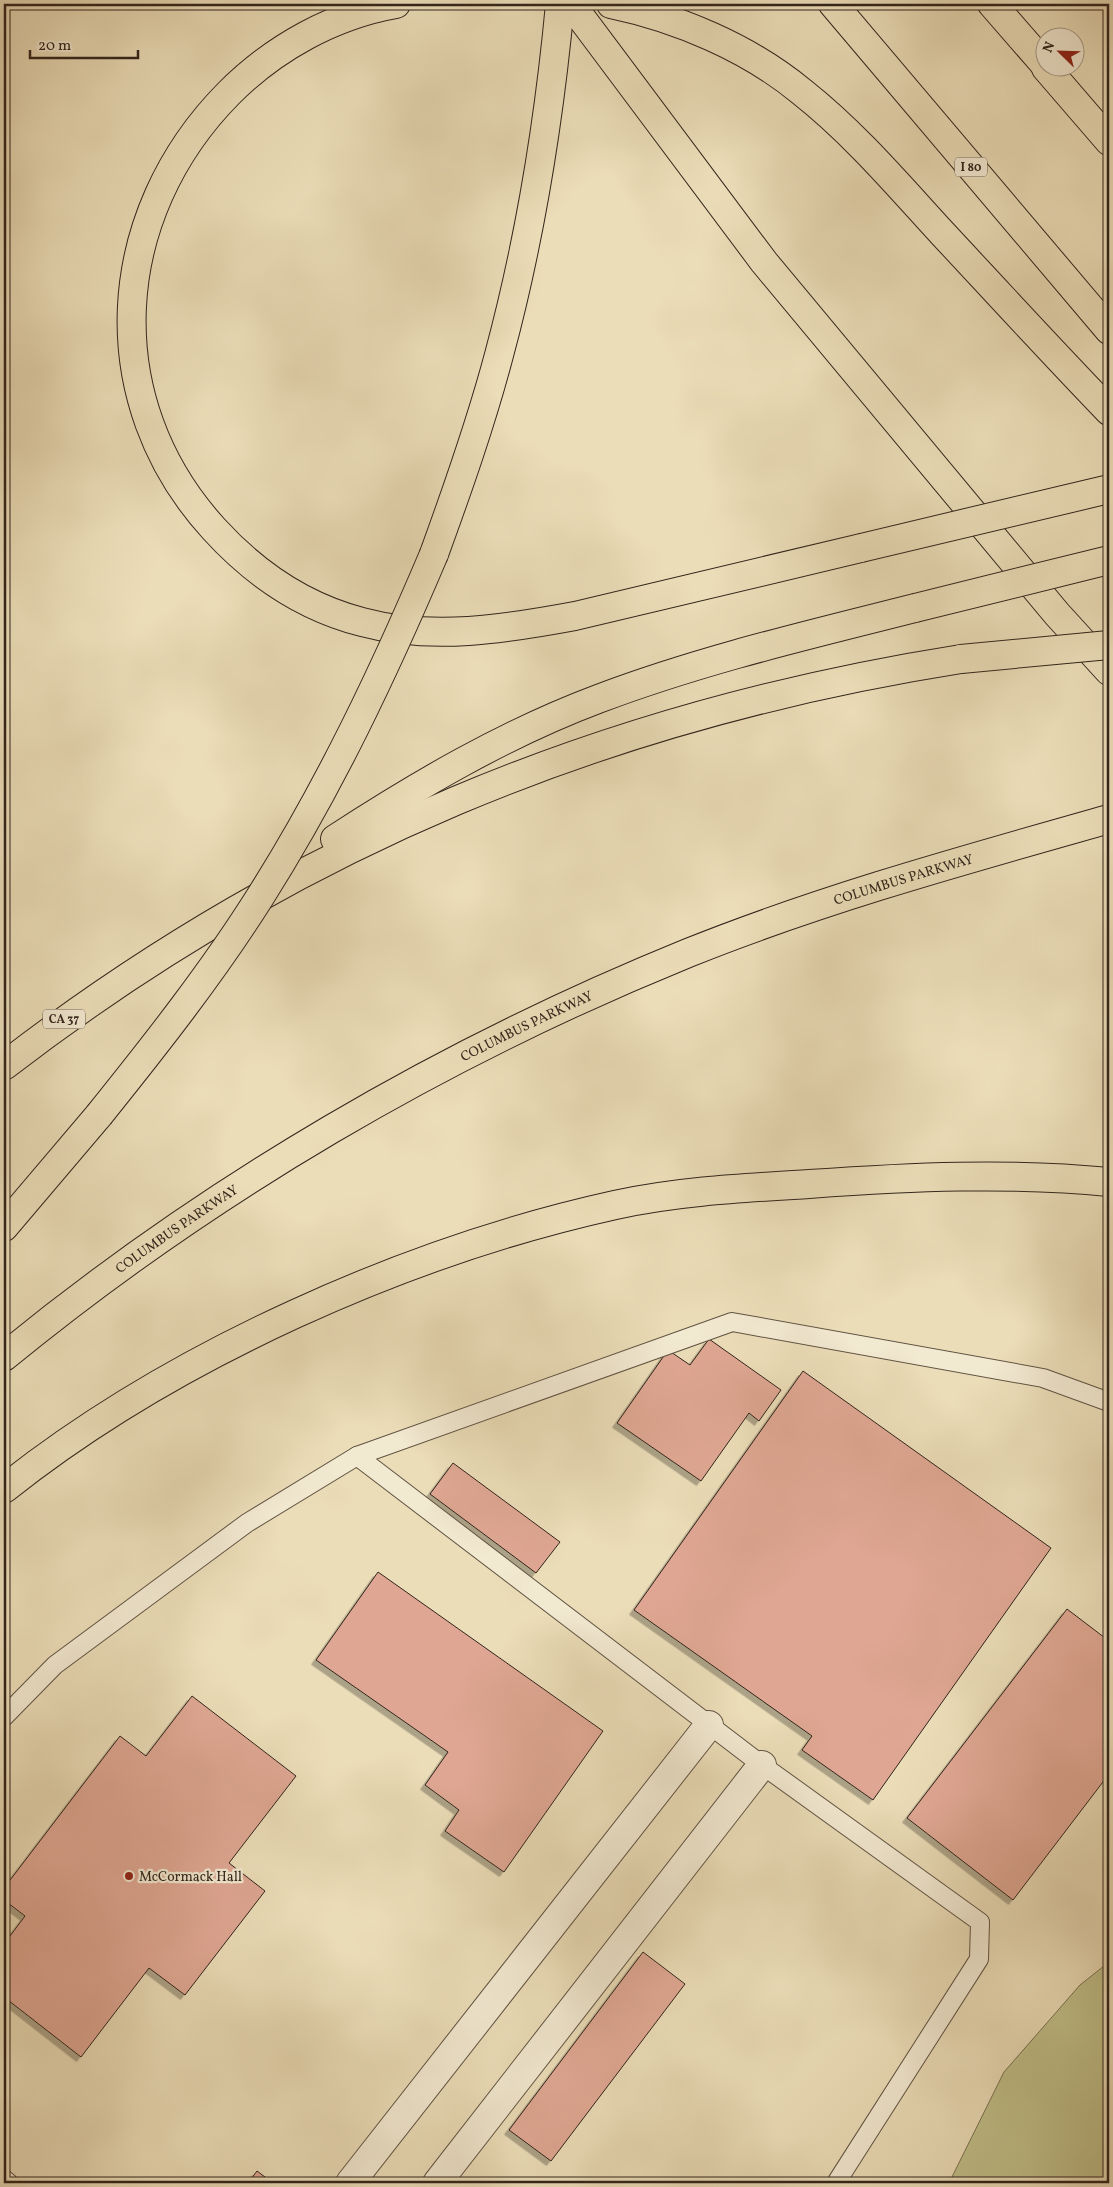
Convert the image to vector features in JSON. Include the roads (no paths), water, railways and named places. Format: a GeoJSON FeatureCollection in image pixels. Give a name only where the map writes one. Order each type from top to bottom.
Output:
{"type":"FeatureCollection","features":[{"type":"Feature","properties":{"kind":"highway"},"geometry":{"type":"LineString","coordinates":[[396,4],[341,19],[307,35],[272,56],[242,80],[189,138],[169,171],[152,206],[140,243],[133,283],[131,324],[134,362],[144,402],[157,441],[176,478],[200,514],[227,544],[257,570],[289,592],[324,609],[363,622],[407,630],[449,632],[530,624],[575,616],[1109,489]]}},
{"type":"Feature","properties":{"kind":"highway"},"geometry":{"type":"LineString","coordinates":[[4,1227],[99,1115],[172,1023],[221,957],[302,827],[371,696],[434,554],[487,398],[514,295],[528,230],[545,137],[560,4]]}},
{"type":"Feature","properties":{"kind":"highway"},"geometry":{"type":"LineString","coordinates":[[571,4],[770,270],[1057,614],[1109,671]]}},
{"type":"Feature","properties":{"kind":"highway"},"geometry":{"type":"LineString","coordinates":[[611,4],[661,18],[715,39],[775,72],[802,91],[828,114],[882,169],[1109,411]]}},
{"type":"Feature","properties":{"kind":"highway","name":"I 80"},"geometry":{"type":"LineString","coordinates":[[833,4],[1109,330]]}},
{"type":"Feature","properties":{"kind":"highway"},"geometry":{"type":"LineString","coordinates":[[992,4],[1036,55]]}},
{"type":"Feature","properties":{"kind":"highway"},"geometry":{"type":"LineString","coordinates":[[1055,78],[1109,141]]}},
{"type":"Feature","properties":{"kind":"highway"},"geometry":{"type":"LineString","coordinates":[[127,976],[370,817],[439,775],[518,734],[597,699],[675,672],[915,608],[1109,560]]}},
{"type":"Feature","properties":{"kind":"highway"},"geometry":{"type":"LineString","coordinates":[[127,976],[239,908],[339,854],[457,799],[607,742],[764,698],[843,680],[961,659],[1109,645]]}},
{"type":"Feature","properties":{"kind":"highway","name":"COLUMBUS PARKWAY"},"geometry":{"type":"LineString","coordinates":[[4,1357],[110,1273],[244,1183],[366,1108],[494,1042],[622,981],[755,928],[915,875],[1109,819]]}},
{"type":"Feature","properties":{"kind":"highway","name":"CA 37"},"geometry":{"type":"LineString","coordinates":[[4,1066],[60,1023],[127,976]]}},
{"type":"Feature","properties":{"kind":"highway"},"geometry":{"type":"LineString","coordinates":[[4,1488],[85,1431],[148,1392],[284,1319],[432,1259],[496,1237],[570,1216],[663,1197],[726,1189],[838,1182],[999,1176],[1109,1182]]}},
{"type":"Feature","properties":{"kind":"street"},"geometry":{"type":"LineString","coordinates":[[350,2183],[709,1725]]}},
{"type":"Feature","properties":{"kind":"street"},"geometry":{"type":"LineString","coordinates":[[437,2183],[762,1765]]}},
{"type":"Feature","properties":{"kind":"lane"},"geometry":{"type":"LineString","coordinates":[[4,1717],[55,1665],[232,1535],[357,1456],[732,1322],[1043,1378],[1109,1402]]}},
{"type":"Feature","properties":{"kind":"lane"},"geometry":{"type":"LineString","coordinates":[[357,1456],[762,1765],[980,1922],[979,1960],[836,2183]]}},
{"type":"Feature","properties":{"kind":"lane"},"geometry":{"type":"LineString","coordinates":[[4,2179],[9,2183]]}},
{"type":"Feature","properties":{"kind":"place","name":"McCormack Hall"},"geometry":{"type":"Point","coordinates":[129,1876]}}]}
